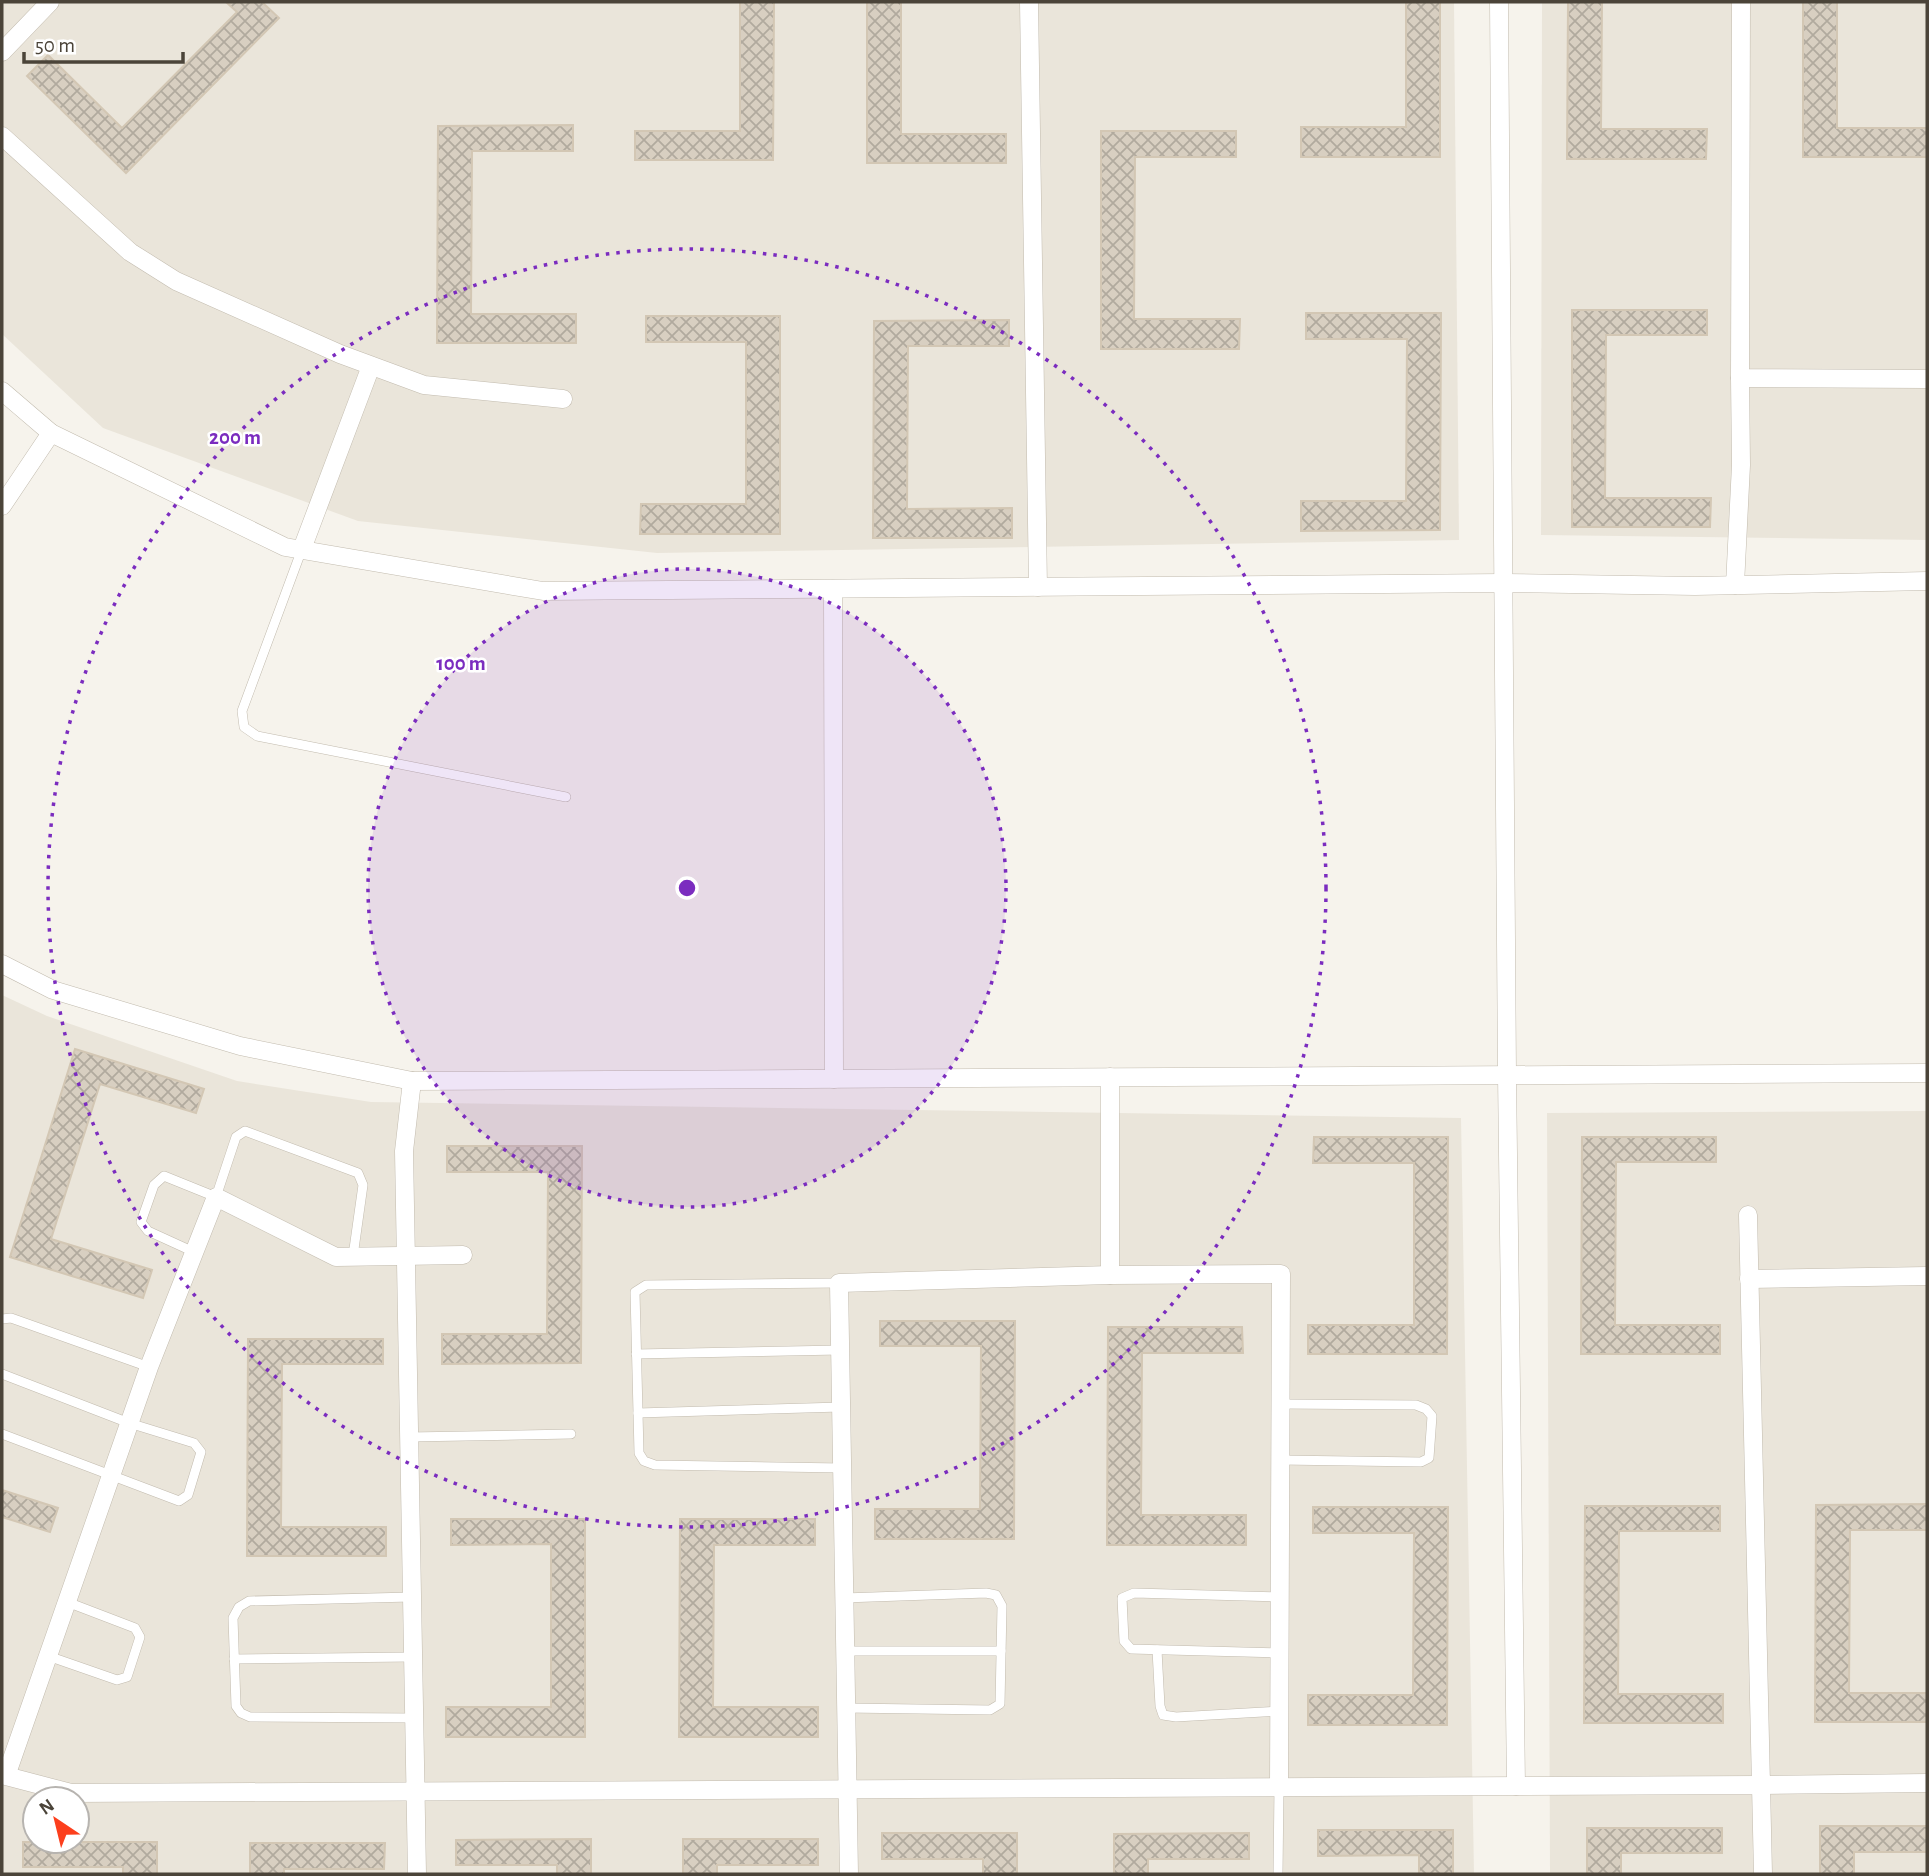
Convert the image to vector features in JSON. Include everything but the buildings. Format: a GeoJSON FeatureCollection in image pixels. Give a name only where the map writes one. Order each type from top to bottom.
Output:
{"type":"FeatureCollection","features":[{"type":"Feature","properties":{"kind":"street"},"geometry":{"type":"LineString","coordinates":[[2,52],[50,2]]}},
{"type":"Feature","properties":{"kind":"street"},"geometry":{"type":"LineString","coordinates":[[1029,2],[1038,587]]}},
{"type":"Feature","properties":{"kind":"street"},"geometry":{"type":"LineString","coordinates":[[1499,2],[1507,1075],[1516,1786]]}},
{"type":"Feature","properties":{"kind":"street"},"geometry":{"type":"LineString","coordinates":[[1735,585],[1741,465],[1741,2]]}},
{"type":"Feature","properties":{"kind":"street"},"geometry":{"type":"LineString","coordinates":[[2,136],[131,252],[176,281],[341,354],[424,385],[563,399]]}},
{"type":"Feature","properties":{"kind":"street"},"geometry":{"type":"LineString","coordinates":[[302,549],[372,366]]}},
{"type":"Feature","properties":{"kind":"street"},"geometry":{"type":"LineString","coordinates":[[1740,378],[1927,379]]}},
{"type":"Feature","properties":{"kind":"street"},"geometry":{"type":"LineString","coordinates":[[2,391],[51,433],[285,547],[543,592],[1503,583],[1735,585],[1927,581]]}},
{"type":"Feature","properties":{"kind":"street"},"geometry":{"type":"LineString","coordinates":[[2,506],[51,433]]}},
{"type":"Feature","properties":{"kind":"street"},"geometry":{"type":"LineString","coordinates":[[833,589],[834,1079]]}},
{"type":"Feature","properties":{"kind":"street"},"geometry":{"type":"LineString","coordinates":[[2,964],[54,990],[240,1046],[412,1081],[1927,1073]]}},
{"type":"Feature","properties":{"kind":"street"},"geometry":{"type":"LineString","coordinates":[[1110,1077],[1110,1275]]}},
{"type":"Feature","properties":{"kind":"street"},"geometry":{"type":"LineString","coordinates":[[412,1081],[404,1151],[417,1874]]}},
{"type":"Feature","properties":{"kind":"street"},"geometry":{"type":"LineString","coordinates":[[463,1255],[336,1256],[216,1197],[149,1367],[4,1781],[71,1793],[1927,1783]]}},
{"type":"Feature","properties":{"kind":"street"},"geometry":{"type":"LineString","coordinates":[[1748,1215],[1763,1874]]}},
{"type":"Feature","properties":{"kind":"street"},"geometry":{"type":"LineString","coordinates":[[849,1874],[839,1283],[1110,1275],[1281,1274],[1279,1787]]}},
{"type":"Feature","properties":{"kind":"street"},"geometry":{"type":"LineString","coordinates":[[1749,1279],[1927,1276]]}},
{"type":"Feature","properties":{"kind":"lane"},"geometry":{"type":"LineString","coordinates":[[302,549],[242,711],[244,726],[257,736],[566,797]]}},
{"type":"Feature","properties":{"kind":"lane"},"geometry":{"type":"LineString","coordinates":[[194,1252],[148,1231],[141,1222],[154,1185],[164,1176],[216,1197],[236,1137],[245,1131],[358,1172],[363,1185],[353,1256]]}},
{"type":"Feature","properties":{"kind":"lane"},"geometry":{"type":"LineString","coordinates":[[839,1283],[646,1286],[635,1292],[636,1354],[639,1453],[644,1461],[655,1465],[842,1468]]}},
{"type":"Feature","properties":{"kind":"lane"},"geometry":{"type":"LineString","coordinates":[[2,1319],[11,1318],[149,1367]]}},
{"type":"Feature","properties":{"kind":"lane"},"geometry":{"type":"LineString","coordinates":[[636,1354],[840,1350]]}},
{"type":"Feature","properties":{"kind":"lane"},"geometry":{"type":"LineString","coordinates":[[2,1374],[129,1423],[194,1443],[201,1452],[188,1495],[178,1501],[2,1434]]}},
{"type":"Feature","properties":{"kind":"lane"},"geometry":{"type":"LineString","coordinates":[[1280,1404],[1416,1405],[1426,1409],[1432,1416],[1429,1458],[1421,1462],[1280,1460]]}},
{"type":"Feature","properties":{"kind":"lane"},"geometry":{"type":"LineString","coordinates":[[638,1413],[841,1406]]}},
{"type":"Feature","properties":{"kind":"lane"},"geometry":{"type":"LineString","coordinates":[[409,1437],[571,1434]]}},
{"type":"Feature","properties":{"kind":"lane"},"geometry":{"type":"LineString","coordinates":[[844,1598],[986,1593],[996,1595],[1002,1605],[1000,1704],[990,1710],[846,1708]]}},
{"type":"Feature","properties":{"kind":"lane"},"geometry":{"type":"LineString","coordinates":[[1279,1653],[1131,1649],[1124,1642],[1122,1598],[1134,1593],[1280,1597]]}},
{"type":"Feature","properties":{"kind":"lane"},"geometry":{"type":"LineString","coordinates":[[411,1597],[249,1601],[239,1607],[233,1618],[234,1659],[236,1706],[241,1713],[250,1717],[414,1718]]}},
{"type":"Feature","properties":{"kind":"lane"},"geometry":{"type":"LineString","coordinates":[[48,1656],[117,1680],[127,1677],[140,1637],[135,1628],[67,1602]]}},
{"type":"Feature","properties":{"kind":"lane"},"geometry":{"type":"LineString","coordinates":[[1157,1650],[1160,1706],[1163,1715],[1176,1717],[1279,1711]]}},
{"type":"Feature","properties":{"kind":"lane"},"geometry":{"type":"LineString","coordinates":[[845,1651],[1001,1651]]}},
{"type":"Feature","properties":{"kind":"lane"},"geometry":{"type":"LineString","coordinates":[[234,1659],[412,1657]]}},
{"type":"Feature","properties":{"kind":"lane"},"geometry":{"type":"LineString","coordinates":[[1278,1874],[1279,1787]]}},
{"type":"Feature","properties":{"kind":"shaded area"},"geometry":{"type":"Polygon","coordinates":[[[2,2],[1454,2],[1459,540],[657,553],[358,521],[103,428],[2,334],[2,2]]]}},
{"type":"Feature","properties":{"kind":"shaded area"},"geometry":{"type":"Polygon","coordinates":[[[1542,2],[1927,2],[1927,540],[1541,535],[1542,2]]]}},
{"type":"Feature","properties":{"kind":"shaded area"},"geometry":{"type":"Polygon","coordinates":[[[2,995],[47,1016],[237,1081],[371,1102],[1461,1118],[1474,1874],[2,1874],[2,995]]]}},
{"type":"Feature","properties":{"kind":"shaded area"},"geometry":{"type":"Polygon","coordinates":[[[1927,1111],[1927,1874],[1550,1874],[1547,1113],[1927,1111]]]}}]}
